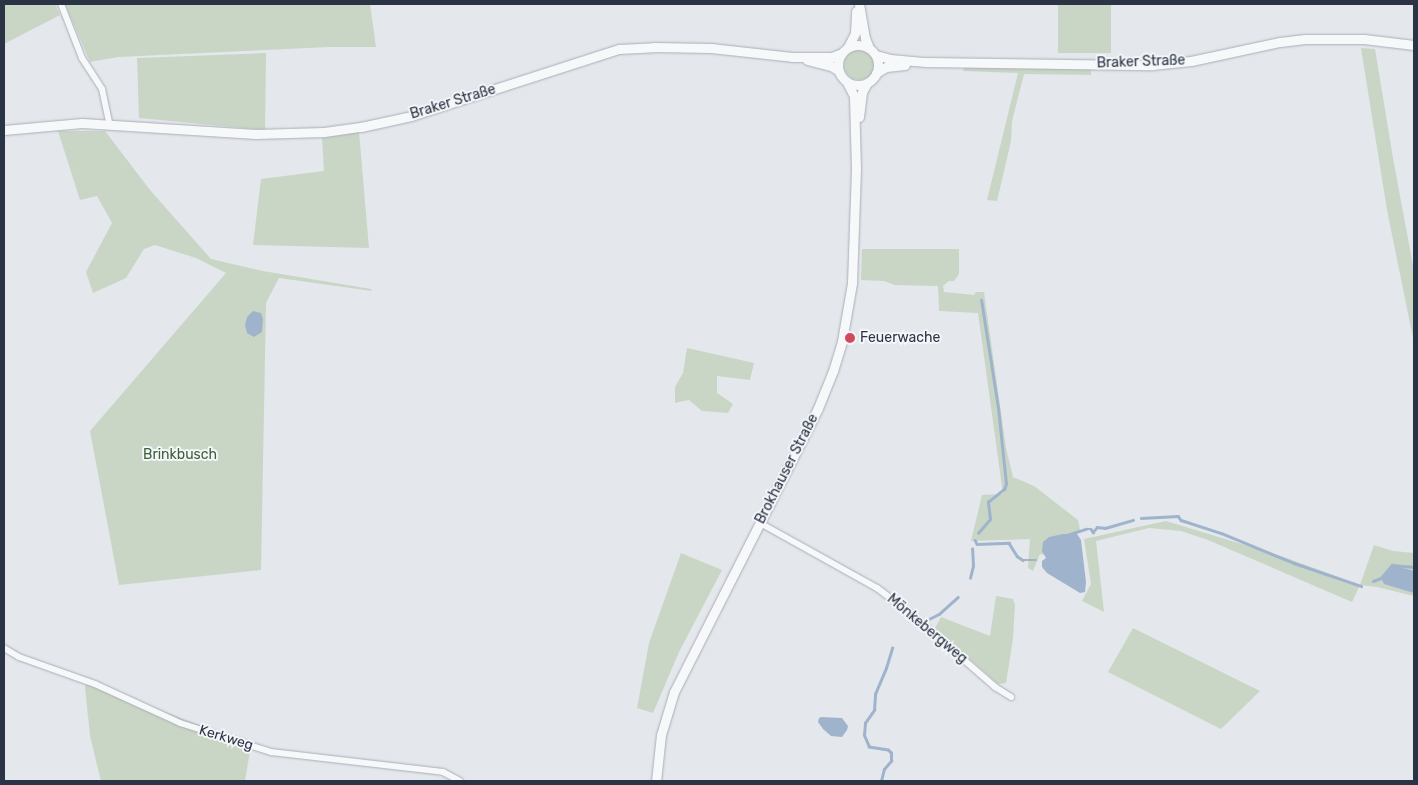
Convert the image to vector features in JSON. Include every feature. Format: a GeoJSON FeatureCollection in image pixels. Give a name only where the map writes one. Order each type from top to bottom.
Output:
{"type":"FeatureCollection","features":[{"type":"Feature","properties":{"kind":"street"},"geometry":{"type":"LineString","coordinates":[[61,4],[82,58],[102,89],[109,124]]}},
{"type":"Feature","properties":{"kind":"street"},"geometry":{"type":"LineString","coordinates":[[858,4],[865,38],[878,61],[876,73],[867,83],[854,84],[848,82],[839,71],[838,64],[855,33],[858,4]]}},
{"type":"Feature","properties":{"kind":"street","name":"Braker Straße"},"geometry":{"type":"LineString","coordinates":[[872,51],[890,59],[926,62],[1152,65],[1191,61],[1280,42],[1305,39],[1364,39],[1414,45]]}},
{"type":"Feature","properties":{"kind":"street"},"geometry":{"type":"LineString","coordinates":[[845,50],[859,44],[872,51]]}},
{"type":"Feature","properties":{"kind":"street","name":"Braker Straße"},"geometry":{"type":"LineString","coordinates":[[4,130],[82,123],[256,134],[324,132],[361,127],[411,116],[619,49],[654,47],[711,48],[792,56],[832,57],[845,50]]}},
{"type":"Feature","properties":{"kind":"street","name":"Braker Straße"},"geometry":{"type":"LineString","coordinates":[[792,56],[831,66],[839,71]]}},
{"type":"Feature","properties":{"kind":"street","name":"Braker Straße"},"geometry":{"type":"LineString","coordinates":[[876,73],[886,68],[926,62]]}},
{"type":"Feature","properties":{"kind":"street","name":"Brokhauser Straße"},"geometry":{"type":"LineString","coordinates":[[848,82],[853,92],[857,140]]}},
{"type":"Feature","properties":{"kind":"street","name":"Brokhauser Straße"},"geometry":{"type":"LineString","coordinates":[[656,781],[661,735],[674,692],[818,408],[833,371],[842,341],[852,283],[857,140],[862,92],[867,83]]}},
{"type":"Feature","properties":{"kind":"street","name":"Mönkebergweg"},"geometry":{"type":"LineString","coordinates":[[760,523],[877,588],[910,613],[995,687],[1011,697]]}},
{"type":"Feature","properties":{"kind":"street","name":"Kerkweg"},"geometry":{"type":"LineString","coordinates":[[4,648],[49,668],[94,684],[180,723],[271,752],[443,772],[460,781]]}},
{"type":"Feature","properties":{"kind":"green space"},"geometry":{"type":"Polygon","coordinates":[[[4,4],[55,4],[60,15],[4,44],[4,4]]]}},
{"type":"Feature","properties":{"kind":"green space"},"geometry":{"type":"Polygon","coordinates":[[[65,4],[370,4],[376,47],[329,47],[118,57],[90,62],[65,4]]]}},
{"type":"Feature","properties":{"kind":"green space"},"geometry":{"type":"Polygon","coordinates":[[[1058,4],[1111,4],[1111,53],[1058,53],[1058,4]]]}},
{"type":"Feature","properties":{"kind":"green space"},"geometry":{"type":"Polygon","coordinates":[[[1361,48],[1375,49],[1414,271],[1414,343],[1387,210],[1361,48]]]}},
{"type":"Feature","properties":{"kind":"green space"},"geometry":{"type":"Polygon","coordinates":[[[859,50],[870,54],[874,65],[870,76],[859,80],[848,76],[844,65],[848,54],[859,50]]]}},
{"type":"Feature","properties":{"kind":"green space"},"geometry":{"type":"Polygon","coordinates":[[[266,53],[265,130],[139,118],[137,58],[266,53]]]}},
{"type":"Feature","properties":{"kind":"green space"},"geometry":{"type":"Polygon","coordinates":[[[964,67],[1091,69],[1091,75],[1024,74],[1012,121],[1011,141],[997,201],[987,200],[1018,73],[963,71],[964,67]]]}},
{"type":"Feature","properties":{"kind":"green space","name":"Brinkbusch"},"geometry":{"type":"Polygon","coordinates":[[[58,131],[105,131],[150,190],[211,259],[263,271],[371,289],[372,291],[279,278],[266,303],[261,570],[119,585],[90,431],[226,273],[196,258],[155,245],[144,249],[126,278],[93,293],[86,272],[112,223],[97,196],[80,200],[58,131]]]}},
{"type":"Feature","properties":{"kind":"green space"},"geometry":{"type":"Polygon","coordinates":[[[359,132],[369,248],[253,245],[261,179],[324,171],[322,138],[359,132]]]}},
{"type":"Feature","properties":{"kind":"green space"},"geometry":{"type":"Polygon","coordinates":[[[862,249],[959,249],[959,274],[954,281],[949,281],[943,286],[944,292],[974,295],[976,292],[984,292],[1006,448],[1013,477],[1034,486],[1078,520],[1080,529],[1073,538],[1051,556],[1040,554],[1033,571],[1028,568],[1030,539],[971,541],[982,495],[1003,494],[978,313],[939,311],[938,286],[895,285],[884,281],[861,280],[862,249]]]}},
{"type":"Feature","properties":{"kind":"green space"},"geometry":{"type":"Polygon","coordinates":[[[687,348],[754,363],[750,380],[717,376],[717,393],[733,404],[728,413],[702,411],[689,400],[675,403],[675,387],[683,373],[687,348]]]}},
{"type":"Feature","properties":{"kind":"green space"},"geometry":{"type":"Polygon","coordinates":[[[1166,521],[1284,557],[1360,585],[1352,602],[1208,540],[1181,531],[1149,528],[1096,541],[1104,612],[1082,601],[1091,584],[1084,539],[1166,521]]]}},
{"type":"Feature","properties":{"kind":"green space"},"geometry":{"type":"Polygon","coordinates":[[[1374,545],[1393,551],[1414,553],[1414,596],[1360,585],[1374,545]]]}},
{"type":"Feature","properties":{"kind":"green space"},"geometry":{"type":"Polygon","coordinates":[[[681,553],[722,570],[679,652],[653,713],[637,708],[649,643],[681,553]]]}},
{"type":"Feature","properties":{"kind":"green space"},"geometry":{"type":"Polygon","coordinates":[[[996,596],[1013,599],[1015,605],[1013,639],[1006,683],[998,684],[935,628],[941,617],[990,636],[996,596]]]}},
{"type":"Feature","properties":{"kind":"green space"},"geometry":{"type":"Polygon","coordinates":[[[1133,628],[1260,691],[1221,729],[1108,672],[1133,628]]]}},
{"type":"Feature","properties":{"kind":"green space"},"geometry":{"type":"Polygon","coordinates":[[[87,682],[220,733],[218,739],[250,751],[245,781],[101,781],[90,736],[85,687],[87,682]]]}},
{"type":"Feature","properties":{"kind":"water"},"geometry":{"type":"Polygon","coordinates":[[[253,311],[261,313],[263,319],[262,332],[254,337],[247,333],[245,325],[247,317],[253,311]]]}},
{"type":"Feature","properties":{"kind":"water"},"geometry":{"type":"Polygon","coordinates":[[[1077,534],[1081,540],[1086,582],[1085,592],[1080,593],[1047,573],[1042,567],[1042,561],[1046,558],[1042,551],[1043,542],[1049,537],[1077,534]]]}},
{"type":"Feature","properties":{"kind":"water"},"geometry":{"type":"Polygon","coordinates":[[[1392,565],[1414,571],[1414,593],[1384,584],[1381,578],[1392,565]]]}},
{"type":"Feature","properties":{"kind":"water"},"geometry":{"type":"Polygon","coordinates":[[[821,717],[842,718],[848,726],[847,730],[842,737],[831,736],[818,722],[821,717]]]}},
{"type":"Feature","properties":{"kind":"waterway"},"geometry":{"type":"LineString","coordinates":[[978,533],[990,519],[988,502],[1004,489],[1006,484],[998,408],[981,300]]}},
{"type":"Feature","properties":{"kind":"waterway"},"geometry":{"type":"LineString","coordinates":[[1141,518],[1178,516],[1181,520],[1221,533],[1294,563],[1361,586]]}},
{"type":"Feature","properties":{"kind":"waterway"},"geometry":{"type":"LineString","coordinates":[[1067,535],[1086,529],[1091,529],[1093,532],[1097,527],[1105,528],[1133,520]]}},
{"type":"Feature","properties":{"kind":"waterway"},"geometry":{"type":"LineString","coordinates":[[975,540],[977,544],[1009,543],[1017,556],[1023,560],[1036,560]]}},
{"type":"Feature","properties":{"kind":"waterway"},"geometry":{"type":"LineString","coordinates":[[970,578],[973,566],[972,549]]}},
{"type":"Feature","properties":{"kind":"waterway"},"geometry":{"type":"LineString","coordinates":[[1373,581],[1381,578],[1392,565],[1414,567]]}},
{"type":"Feature","properties":{"kind":"waterway"},"geometry":{"type":"LineString","coordinates":[[929,619],[939,614],[958,597]]}},
{"type":"Feature","properties":{"kind":"waterway"},"geometry":{"type":"LineString","coordinates":[[881,781],[884,769],[891,761],[891,753],[888,750],[869,747],[864,735],[865,723],[874,710],[875,694],[892,648]]}},
{"type":"Feature","properties":{"kind":"place","name":"Feuerwache"},"geometry":{"type":"Point","coordinates":[850,338]}}]}
